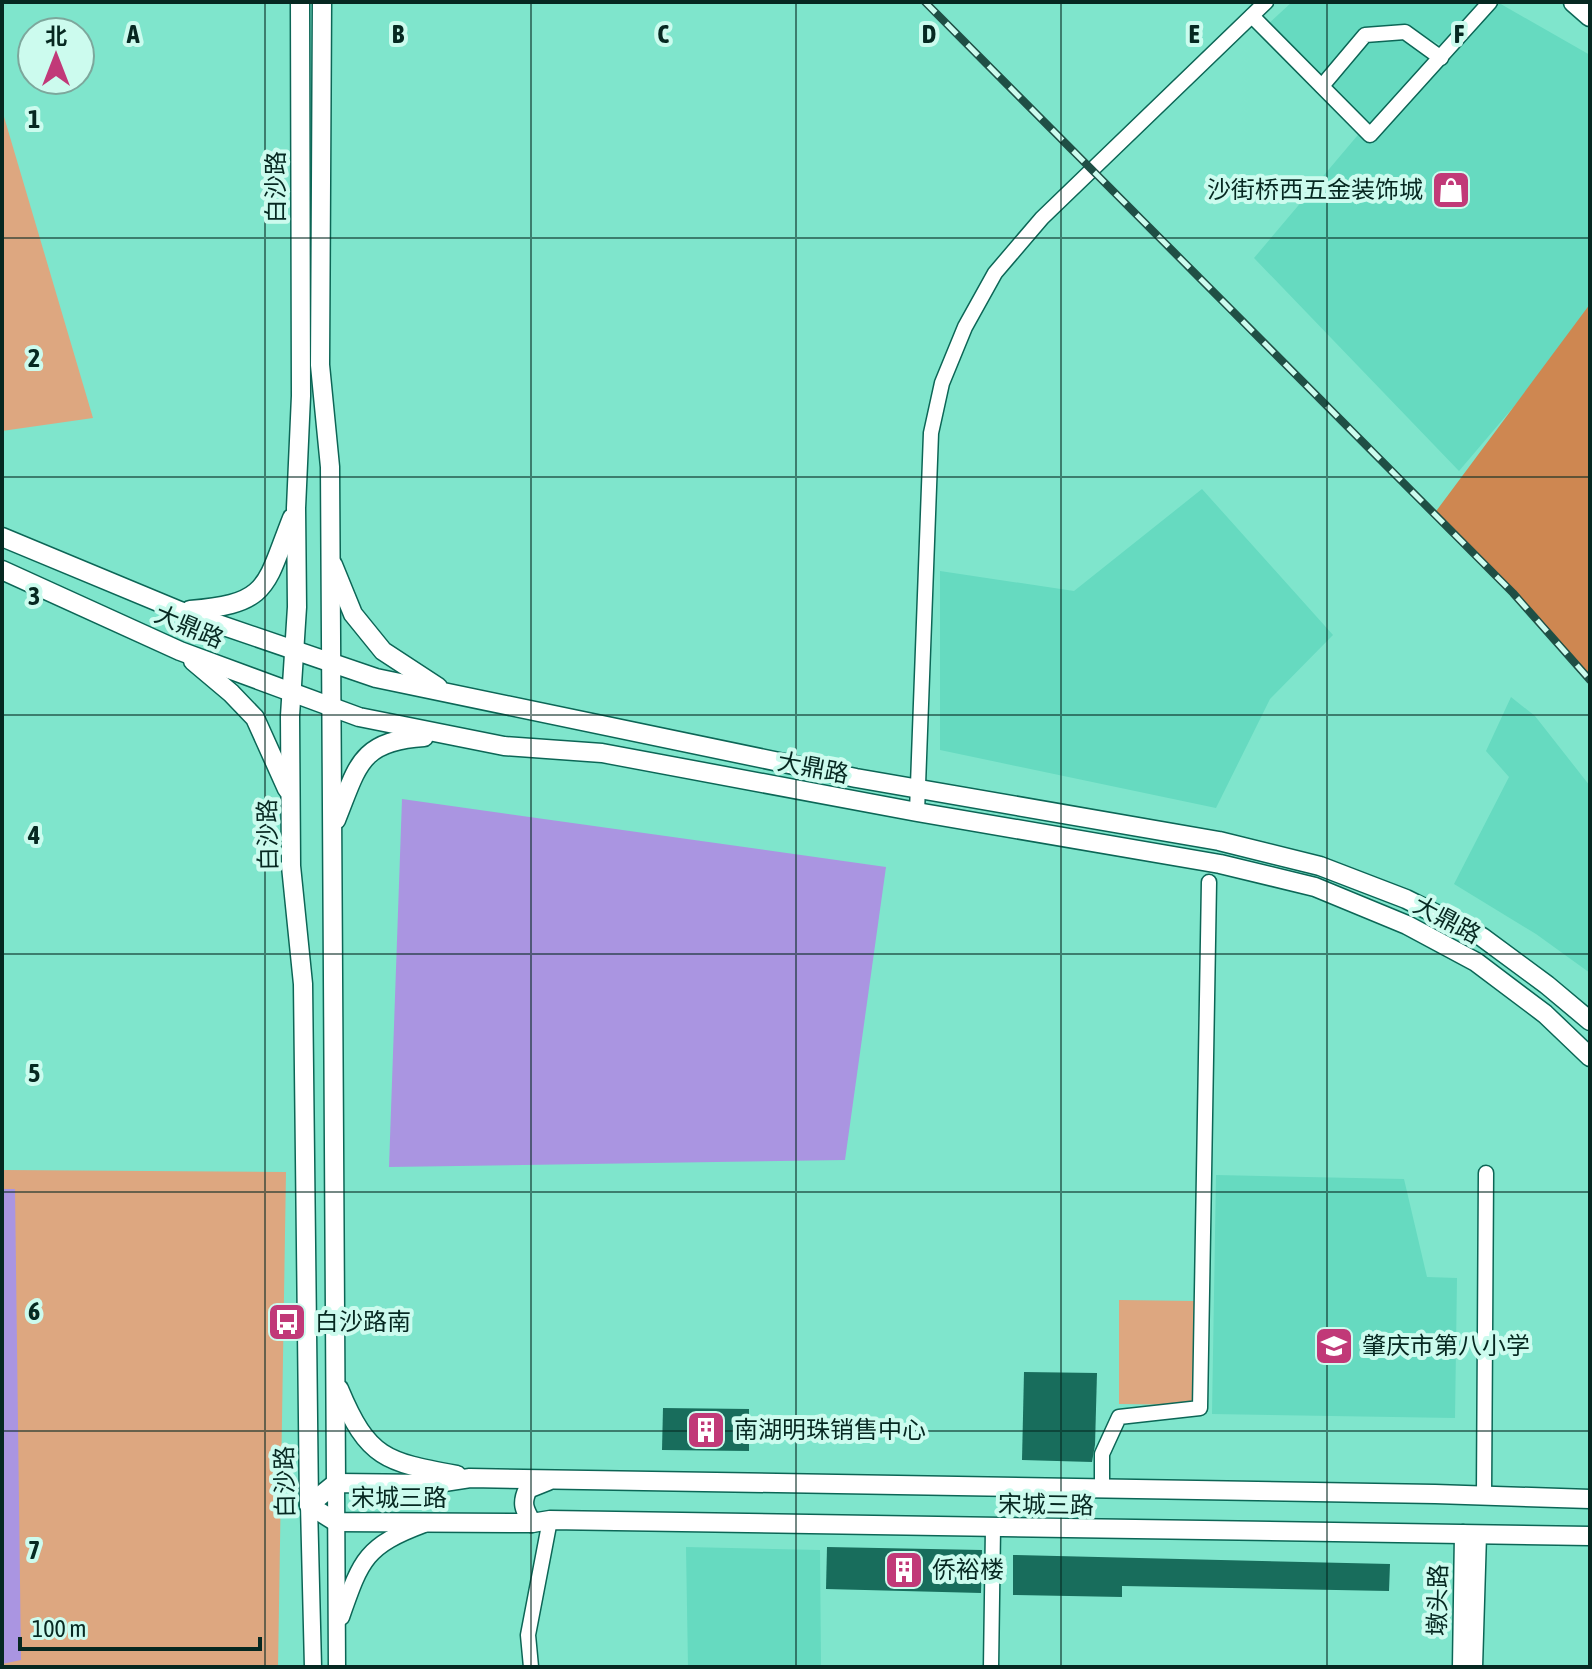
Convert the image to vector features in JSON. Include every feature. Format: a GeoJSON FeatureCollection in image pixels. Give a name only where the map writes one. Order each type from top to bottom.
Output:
{"type":"FeatureCollection","features":[{"type":"Feature","properties":{"kind":"main road","name":"白沙路"},"geometry":{"type":"LineString","coordinates":[[300,2],[301,396],[296,508],[297,607],[291,693],[291,866],[303,984],[309,1505]]}},
{"type":"Feature","properties":{"kind":"main road","name":"白沙路"},"geometry":{"type":"LineString","coordinates":[[322,2],[320,365],[330,467],[329,708],[333,826],[336,1483]]}},
{"type":"Feature","properties":{"kind":"main road"},"geometry":{"type":"LineString","coordinates":[[1574,2],[1590,16]]}},
{"type":"Feature","properties":{"kind":"main road"},"geometry":{"type":"LineString","coordinates":[[180,611],[235,605],[251,598],[264,585],[296,508]]}},
{"type":"Feature","properties":{"kind":"main road","name":"大鼎路"},"geometry":{"type":"LineString","coordinates":[[2,537],[180,611],[376,678],[917,790],[1219,841],[1320,866],[1406,899],[1482,937],[1590,1021]]}},
{"type":"Feature","properties":{"kind":"main road"},"geometry":{"type":"LineString","coordinates":[[329,555],[353,614],[383,651],[447,693]]}},
{"type":"Feature","properties":{"kind":"main road","name":"大鼎路"},"geometry":{"type":"LineString","coordinates":[[2,570],[180,651],[329,708],[504,746],[602,753],[1220,864],[1315,887],[1407,925],[1476,962],[1545,1014],[1590,1057]]}},
{"type":"Feature","properties":{"kind":"main road"},"geometry":{"type":"LineString","coordinates":[[180,651],[231,693],[255,718],[291,799]]}},
{"type":"Feature","properties":{"kind":"main road"},"geometry":{"type":"LineString","coordinates":[[333,826],[356,768],[366,755],[394,739],[445,735]]}},
{"type":"Feature","properties":{"kind":"main road"},"geometry":{"type":"LineString","coordinates":[[335,1379],[349,1412],[372,1448],[397,1462],[470,1478]]}},
{"type":"Feature","properties":{"kind":"main road","name":"宋城三路"},"geometry":{"type":"LineString","coordinates":[[1590,1499],[470,1478],[431,1484],[336,1483],[309,1505],[336,1522],[1590,1536]]}},
{"type":"Feature","properties":{"kind":"main road"},"geometry":{"type":"LineString","coordinates":[[541,1522],[523,1500],[528,1489],[550,1480]]}},
{"type":"Feature","properties":{"kind":"street"},"geometry":{"type":"LineString","coordinates":[[917,812],[931,433],[942,383],[965,327],[995,273],[1042,218],[1266,2]]}},
{"type":"Feature","properties":{"kind":"street"},"geometry":{"type":"LineString","coordinates":[[1252,16],[1370,135],[1490,2]]}},
{"type":"Feature","properties":{"kind":"street"},"geometry":{"type":"LineString","coordinates":[[1322,86],[1365,35],[1405,32],[1441,58]]}},
{"type":"Feature","properties":{"kind":"street"},"geometry":{"type":"LineString","coordinates":[[1102,1489],[1102,1454],[1119,1417],[1200,1408],[1209,882]]}},
{"type":"Feature","properties":{"kind":"street"},"geometry":{"type":"LineString","coordinates":[[1484,1495],[1486,1173]]}},
{"type":"Feature","properties":{"kind":"street","name":"白沙路"},"geometry":{"type":"LineString","coordinates":[[336,1483],[337,1667]]}},
{"type":"Feature","properties":{"kind":"street","name":"白沙路"},"geometry":{"type":"LineString","coordinates":[[309,1505],[313,1667]]}},
{"type":"Feature","properties":{"kind":"street"},"geometry":{"type":"LineString","coordinates":[[337,1626],[359,1566],[375,1548],[395,1535],[428,1522]]}},
{"type":"Feature","properties":{"kind":"street"},"geometry":{"type":"LineString","coordinates":[[531,1667],[528,1635],[541,1522]]}},
{"type":"Feature","properties":{"kind":"street"},"geometry":{"type":"LineString","coordinates":[[991,1667],[993,1528]]}},
{"type":"Feature","properties":{"kind":"street"},"geometry":{"type":"LineString","coordinates":[[1470,1534],[1474,1667]]}},
{"type":"Feature","properties":{"kind":"street","name":"墩头路"},"geometry":{"type":"LineString","coordinates":[[1461,1667],[1470,1534]]}},
{"type":"Feature","properties":{"kind":"shaded area"},"geometry":{"type":"Polygon","coordinates":[[[1292,2],[1479,2],[1441,45],[1406,27],[1365,35],[1325,80],[1266,26],[1292,2]]]}},
{"type":"Feature","properties":{"kind":"shaded area","name":"沙街桥西五金装饰城"},"geometry":{"type":"Polygon","coordinates":[[[1499,3],[1590,55],[1590,317],[1459,471],[1254,258],[1368,123],[1333,86],[1366,41],[1404,39],[1444,66],[1499,3]]]}},
{"type":"Feature","properties":{"kind":"shaded area"},"geometry":{"type":"Polygon","coordinates":[[[2,110],[93,418],[2,431],[2,110]]]}},
{"type":"Feature","properties":{"kind":"shaded area"},"geometry":{"type":"Polygon","coordinates":[[[1590,304],[1590,680],[1513,593],[1434,514],[1590,304]]]}},
{"type":"Feature","properties":{"kind":"shaded area"},"geometry":{"type":"Polygon","coordinates":[[[1202,489],[1333,635],[1270,699],[1216,808],[940,750],[940,571],[1074,591],[1202,489]]]}},
{"type":"Feature","properties":{"kind":"shaded area"},"geometry":{"type":"Polygon","coordinates":[[[1511,697],[1535,716],[1590,786],[1590,973],[1536,934],[1454,884],[1509,777],[1486,751],[1511,697]]]}},
{"type":"Feature","properties":{"kind":"shaded area"},"geometry":{"type":"Polygon","coordinates":[[[402,799],[886,867],[845,1160],[389,1167],[402,799]]]}},
{"type":"Feature","properties":{"kind":"shaded area"},"geometry":{"type":"Polygon","coordinates":[[[2,1170],[286,1172],[278,1667],[2,1667],[2,1170]]]}},
{"type":"Feature","properties":{"kind":"shaded area","name":"肇庆市第八小学"},"geometry":{"type":"Polygon","coordinates":[[[1216,1175],[1404,1179],[1427,1277],[1457,1278],[1455,1418],[1212,1414],[1216,1175]]]}},
{"type":"Feature","properties":{"kind":"shaded area"},"geometry":{"type":"Polygon","coordinates":[[[2,1189],[15,1189],[21,1660],[2,1664],[2,1189]]]}},
{"type":"Feature","properties":{"kind":"shaded area"},"geometry":{"type":"Polygon","coordinates":[[[1119,1300],[1195,1301],[1194,1405],[1119,1404],[1119,1300]]]}},
{"type":"Feature","properties":{"kind":"shaded area"},"geometry":{"type":"Polygon","coordinates":[[[686,1547],[820,1550],[821,1667],[688,1667],[686,1547]]]}},
{"type":"Feature","properties":{"kind":"building"},"geometry":{"type":"Polygon","coordinates":[[[1024,1372],[1097,1373],[1092,1462],[1022,1460],[1024,1372]]]}},
{"type":"Feature","properties":{"kind":"building","name":"南湖明珠销售中心"},"geometry":{"type":"Polygon","coordinates":[[[663,1408],[749,1409],[749,1451],[662,1450],[663,1408]]]}},
{"type":"Feature","properties":{"kind":"building","name":"侨裕楼"},"geometry":{"type":"Polygon","coordinates":[[[827,1547],[982,1550],[981,1593],[826,1589],[827,1547]]]}},
{"type":"Feature","properties":{"kind":"building"},"geometry":{"type":"Polygon","coordinates":[[[1013,1555],[1390,1564],[1389,1591],[1122,1586],[1122,1597],[1013,1595],[1013,1555]]]}},
{"type":"Feature","properties":{"kind":"railway"},"geometry":{"type":"LineString","coordinates":[[925,2],[1513,593],[1590,680]]}},
{"type":"Feature","properties":{"kind":"place","name":"沙街桥西五金装饰城"},"geometry":{"type":"Point","coordinates":[1451,190]}},
{"type":"Feature","properties":{"kind":"place","name":"白沙路南"},"geometry":{"type":"Point","coordinates":[287,1322]}},
{"type":"Feature","properties":{"kind":"place","name":"肇庆市第八小学"},"geometry":{"type":"Point","coordinates":[1334,1346]}},
{"type":"Feature","properties":{"kind":"place","name":"南湖明珠销售中心"},"geometry":{"type":"Point","coordinates":[706,1430]}},
{"type":"Feature","properties":{"kind":"place","name":"侨裕楼"},"geometry":{"type":"Point","coordinates":[904,1570]}}]}
